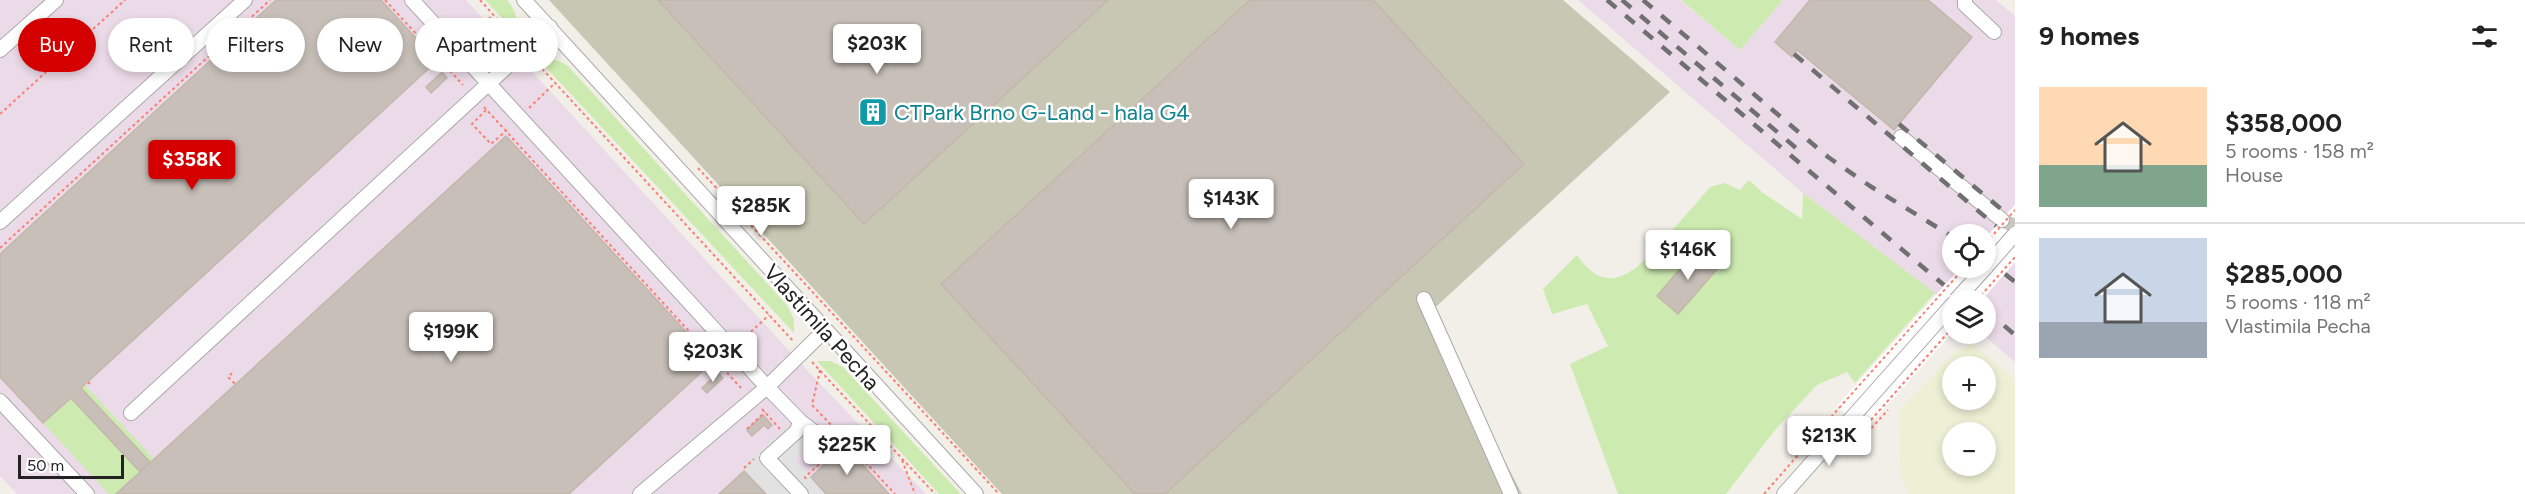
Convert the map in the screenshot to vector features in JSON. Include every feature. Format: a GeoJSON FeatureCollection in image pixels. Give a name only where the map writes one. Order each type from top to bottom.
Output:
{"type":"FeatureCollection","features":[{"type":"Feature","properties":{"kind":"street"},"geometry":{"type":"LineString","coordinates":[[0,50],[56,0]]}},
{"type":"Feature","properties":{"kind":"street"},"geometry":{"type":"LineString","coordinates":[[0,222],[245,0]]}},
{"type":"Feature","properties":{"kind":"street"},"geometry":{"type":"LineString","coordinates":[[412,0],[767,387],[842,449]]}},
{"type":"Feature","properties":{"kind":"street","name":"Vlastimila Pecha"},"geometry":{"type":"LineString","coordinates":[[524,0],[541,18]]}},
{"type":"Feature","properties":{"kind":"street"},"geometry":{"type":"LineString","coordinates":[[1965,0],[1965,5],[1995,32]]}},
{"type":"Feature","properties":{"kind":"street","name":"Vlastimila Pecha"},"geometry":{"type":"LineString","coordinates":[[558,36],[976,494]]}},
{"type":"Feature","properties":{"kind":"street"},"geometry":{"type":"LineString","coordinates":[[131,413],[501,72]]}},
{"type":"Feature","properties":{"kind":"street"},"geometry":{"type":"LineString","coordinates":[[1901,137],[2002,220]]}},
{"type":"Feature","properties":{"kind":"street"},"geometry":{"type":"LineString","coordinates":[[1996,256],[2015,234]]}},
{"type":"Feature","properties":{"kind":"street"},"geometry":{"type":"LineString","coordinates":[[1965,290],[1976,278]]}},
{"type":"Feature","properties":{"kind":"street"},"geometry":{"type":"LineString","coordinates":[[1424,299],[1510,494]]}},
{"type":"Feature","properties":{"kind":"street"},"geometry":{"type":"LineString","coordinates":[[1784,494],[1942,316]]}},
{"type":"Feature","properties":{"kind":"street"},"geometry":{"type":"LineString","coordinates":[[640,494],[767,387],[825,330]]}},
{"type":"Feature","properties":{"kind":"street"},"geometry":{"type":"LineString","coordinates":[[0,401],[87,494]]}},
{"type":"Feature","properties":{"kind":"street"},"geometry":{"type":"LineString","coordinates":[[801,494],[767,459],[797,431],[803,416]]}},
{"type":"Feature","properties":{"kind":"path"},"geometry":{"type":"LineString","coordinates":[[0,114],[125,0]]}},
{"type":"Feature","properties":{"kind":"path"},"geometry":{"type":"LineString","coordinates":[[0,248],[270,0]]}},
{"type":"Feature","properties":{"kind":"path"},"geometry":{"type":"LineString","coordinates":[[385,0],[463,85]]}},
{"type":"Feature","properties":{"kind":"path"},"geometry":{"type":"LineString","coordinates":[[480,0],[496,18]]}},
{"type":"Feature","properties":{"kind":"path"},"geometry":{"type":"LineString","coordinates":[[490,18],[493,15]]}},
{"type":"Feature","properties":{"kind":"path"},"geometry":{"type":"LineString","coordinates":[[545,72],[935,494]]}},
{"type":"Feature","properties":{"kind":"path"},"geometry":{"type":"LineString","coordinates":[[525,112],[555,83]]}},
{"type":"Feature","properties":{"kind":"path"},"geometry":{"type":"LineString","coordinates":[[506,130],[501,138],[491,144],[472,124],[485,109],[506,130],[510,138],[741,388]]}},
{"type":"Feature","properties":{"kind":"path"},"geometry":{"type":"LineString","coordinates":[[698,168],[999,494]]}},
{"type":"Feature","properties":{"kind":"path"},"geometry":{"type":"LineString","coordinates":[[1996,232],[2015,210]]}},
{"type":"Feature","properties":{"kind":"path"},"geometry":{"type":"LineString","coordinates":[[1986,290],[2015,257]]}},
{"type":"Feature","properties":{"kind":"path"},"geometry":{"type":"LineString","coordinates":[[1764,494],[1955,278]]}},
{"type":"Feature","properties":{"kind":"path"},"geometry":{"type":"LineString","coordinates":[[738,344],[769,315]]}},
{"type":"Feature","properties":{"kind":"path"},"geometry":{"type":"LineString","coordinates":[[1887,410],[1866,434],[1862,430],[1942,339]]}},
{"type":"Feature","properties":{"kind":"path"},"geometry":{"type":"LineString","coordinates":[[803,416],[813,405],[820,370]]}},
{"type":"Feature","properties":{"kind":"path"},"geometry":{"type":"LineString","coordinates":[[232,374],[228,377],[236,384]]}},
{"type":"Feature","properties":{"kind":"path"},"geometry":{"type":"LineString","coordinates":[[813,405],[837,431]]}},
{"type":"Feature","properties":{"kind":"path"},"geometry":{"type":"LineString","coordinates":[[760,407],[783,432]]}},
{"type":"Feature","properties":{"kind":"path"},"geometry":{"type":"LineString","coordinates":[[747,429],[765,412]]}},
{"type":"Feature","properties":{"kind":"path"},"geometry":{"type":"LineString","coordinates":[[812,485],[805,477],[842,449],[895,494]]}},
{"type":"Feature","properties":{"kind":"path"},"geometry":{"type":"LineString","coordinates":[[901,458],[915,494]]}},
{"type":"Feature","properties":{"kind":"shaded area"},"geometry":{"type":"Polygon","coordinates":[[[0,0],[466,0],[483,18],[415,18],[415,72],[532,72],[806,369],[926,494],[17,494],[0,476],[0,0]]]}},
{"type":"Feature","properties":{"kind":"shaded area"},"geometry":{"type":"Polygon","coordinates":[[[549,0],[1563,0],[1670,92],[1428,314],[1522,494],[1002,494],[549,0]]]}},
{"type":"Feature","properties":{"kind":"shaded area"},"geometry":{"type":"Polygon","coordinates":[[[1578,0],[1680,0],[1740,50],[1783,0],[1996,0],[2015,16],[2015,205],[1996,226],[1996,224],[1942,224],[1942,278],[1996,278],[1996,243],[2015,259],[2015,362],[1994,344],[1996,344],[1996,290],[1942,290],[1942,300],[1803,193],[1578,0]]]}},
{"type":"Feature","properties":{"kind":"shaded area"},"geometry":{"type":"Polygon","coordinates":[[[1973,344],[1987,356],[1951,356],[1973,344]]]}},
{"type":"Feature","properties":{"kind":"shaded area"},"geometry":{"type":"Polygon","coordinates":[[[1996,363],[2015,379],[2015,494],[1910,494],[1901,477],[1899,411],[1942,366],[1942,410],[1996,410],[1996,363]]]}},
{"type":"Feature","properties":{"kind":"shaded area"},"geometry":{"type":"Polygon","coordinates":[[[791,424],[810,443],[794,459],[826,494],[766,494],[741,468],[791,424]]]}},
{"type":"Feature","properties":{"kind":"green space"},"geometry":{"type":"Polygon","coordinates":[[[485,0],[507,0],[516,18],[502,18],[485,0]]]}},
{"type":"Feature","properties":{"kind":"green space"},"geometry":{"type":"Polygon","coordinates":[[[1681,0],[1783,0],[1740,50],[1681,0]]]}},
{"type":"Feature","properties":{"kind":"green space"},"geometry":{"type":"Polygon","coordinates":[[[558,61],[568,66],[786,304],[794,319],[794,333],[550,72],[558,72],[558,61]]]}},
{"type":"Feature","properties":{"kind":"green space"},"geometry":{"type":"Polygon","coordinates":[[[1749,180],[1763,193],[1802,219],[1803,193],[1935,293],[1855,383],[1847,372],[1817,385],[1775,430],[1726,494],[1618,494],[1570,364],[1608,346],[1587,304],[1552,314],[1543,289],[1577,255],[1589,269],[1601,277],[1613,278],[1625,275],[1647,258],[1710,187],[1725,183],[1740,190],[1749,180]]]}},
{"type":"Feature","properties":{"kind":"green space"},"geometry":{"type":"Polygon","coordinates":[[[817,361],[830,361],[843,367],[961,494],[939,494],[817,361]]]}},
{"type":"Feature","properties":{"kind":"green space"},"geometry":{"type":"Polygon","coordinates":[[[85,385],[154,459],[150,462],[81,388],[85,385]]]}},
{"type":"Feature","properties":{"kind":"green space"},"geometry":{"type":"Polygon","coordinates":[[[71,398],[140,472],[116,494],[109,494],[43,423],[71,398]]]}},
{"type":"Feature","properties":{"kind":"pier"},"geometry":{"type":"Polygon","coordinates":[[[2015,205],[2015,262],[1991,290],[1942,290],[1942,344],[1864,431],[1837,406],[1951,278],[1996,278],[1996,226],[2015,205]]]}},
{"type":"Feature","properties":{"kind":"building"},"geometry":{"type":"Polygon","coordinates":[[[276,0],[381,0],[398,18],[317,18],[317,72],[403,72],[403,24],[415,37],[415,72],[425,72],[81,388],[150,462],[140,472],[71,398],[43,423],[0,377],[0,254],[206,64],[206,72],[305,72],[305,18],[256,18],[276,0]]]}},
{"type":"Feature","properties":{"kind":"building","name":"CTPark Brno G-Land - hala G4"},"geometry":{"type":"Polygon","coordinates":[[[658,0],[1108,0],[864,224],[658,0]]]}},
{"type":"Feature","properties":{"kind":"building"},"geometry":{"type":"Polygon","coordinates":[[[1250,0],[1373,0],[1524,164],[1165,494],[1135,494],[941,284],[1250,0]]]}},
{"type":"Feature","properties":{"kind":"building"},"geometry":{"type":"Polygon","coordinates":[[[1810,0],[1928,0],[1972,37],[1894,130],[1797,50],[1792,57],[1775,42],[1810,0]]]}},
{"type":"Feature","properties":{"kind":"building"},"geometry":{"type":"Polygon","coordinates":[[[442,72],[447,78],[431,93],[426,87],[442,72]]]}},
{"type":"Feature","properties":{"kind":"building"},"geometry":{"type":"Polygon","coordinates":[[[506,136],[713,361],[569,494],[116,494],[506,136]]]}},
{"type":"Feature","properties":{"kind":"building"},"geometry":{"type":"Polygon","coordinates":[[[1697,249],[1719,267],[1678,314],[1657,296],[1697,249]]]}},
{"type":"Feature","properties":{"kind":"building"},"geometry":{"type":"Polygon","coordinates":[[[718,373],[723,378],[707,393],[702,388],[718,373]]]}},
{"type":"Feature","properties":{"kind":"building"},"geometry":{"type":"Polygon","coordinates":[[[763,415],[772,425],[768,429],[764,425],[752,436],[747,430],[763,415]]]}},
{"type":"Feature","properties":{"kind":"building"},"geometry":{"type":"Polygon","coordinates":[[[845,445],[889,494],[826,494],[811,477],[845,445]]]}},
{"type":"Feature","properties":{"kind":"building"},"geometry":{"type":"Polygon","coordinates":[[[743,472],[766,494],[719,494],[743,472]]]}},
{"type":"Feature","properties":{"kind":"tunnel"},"geometry":{"type":"LineString","coordinates":[[2002,220],[2015,226]]}},
{"type":"Feature","properties":{"kind":"railway"},"geometry":{"type":"LineString","coordinates":[[1607,0],[1944,285]]}},
{"type":"Feature","properties":{"kind":"railway"},"geometry":{"type":"LineString","coordinates":[[1622,0],[1802,153]]}},
{"type":"Feature","properties":{"kind":"railway"},"geometry":{"type":"LineString","coordinates":[[1643,0],[1828,157],[1942,230]]}},
{"type":"Feature","properties":{"kind":"railway"},"geometry":{"type":"LineString","coordinates":[[1794,54],[1994,224]]}},
{"type":"Feature","properties":{"kind":"railway"},"geometry":{"type":"LineString","coordinates":[[1899,124],[2007,214]]}},
{"type":"Feature","properties":{"kind":"railway"},"geometry":{"type":"LineString","coordinates":[[2005,274],[2015,282]]}},
{"type":"Feature","properties":{"kind":"railway"},"geometry":{"type":"LineString","coordinates":[[1996,319],[2015,335]]}},
{"type":"Feature","properties":{"kind":"place","name":"CTPark Brno G-Land - hala G4"},"geometry":{"type":"Point","coordinates":[873,112]}}]}
